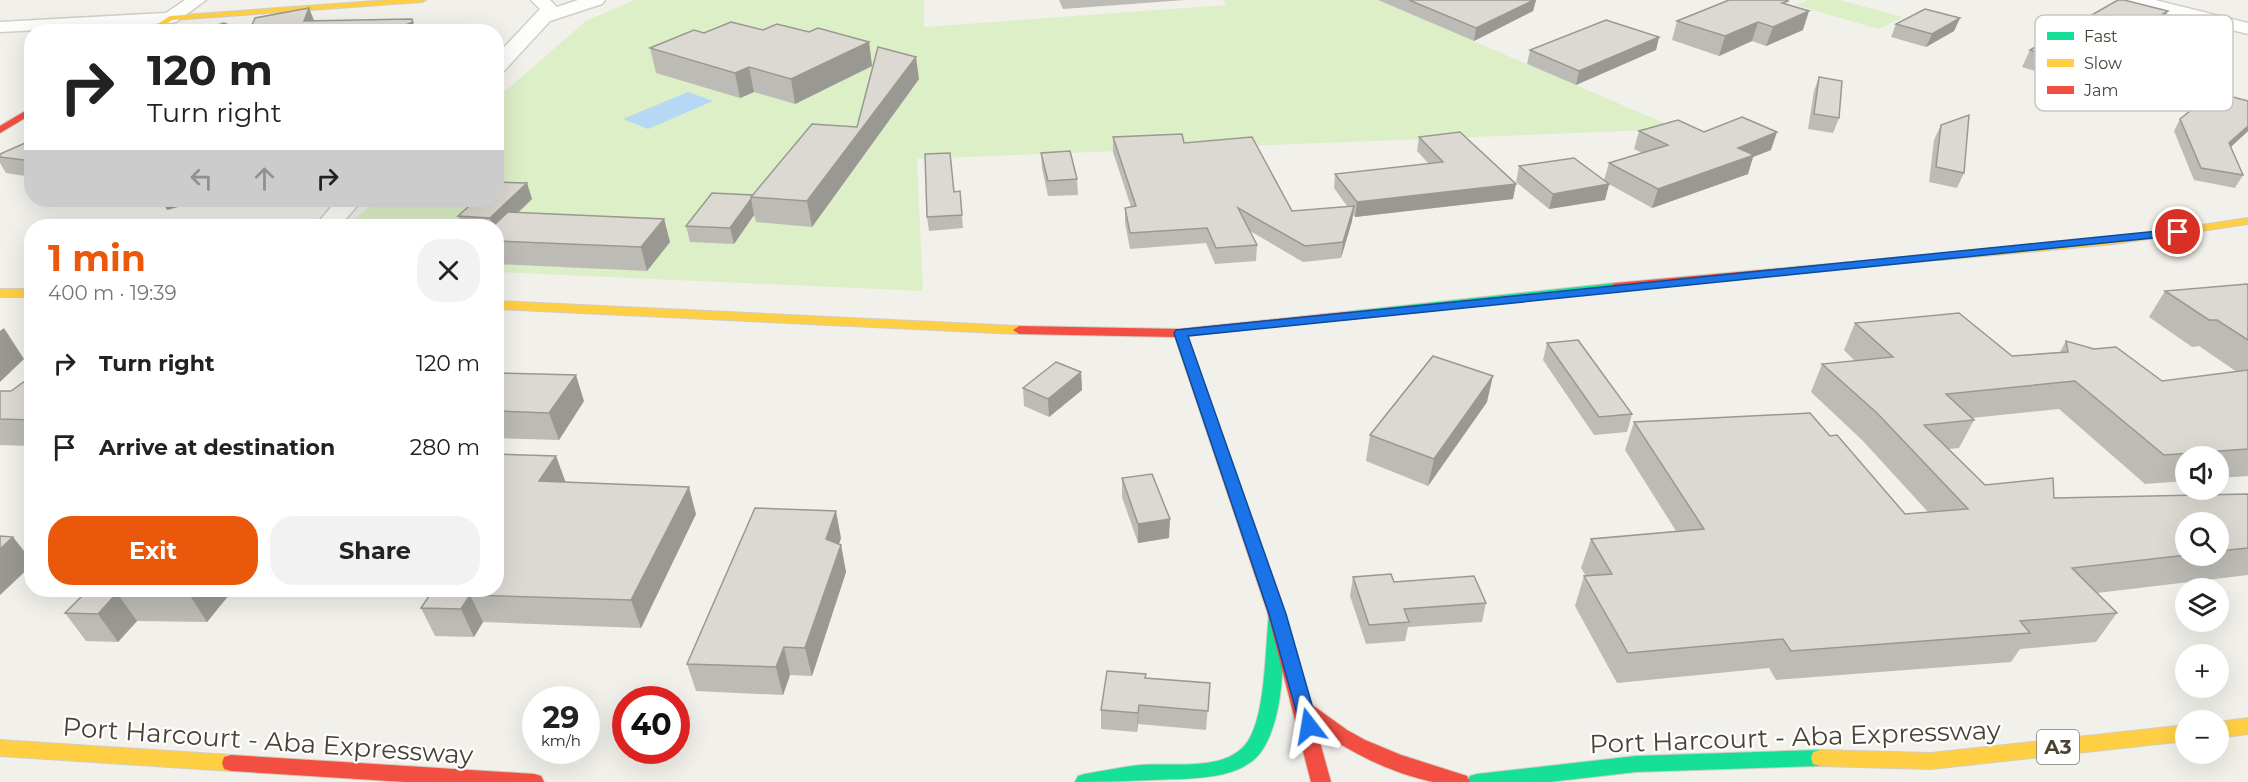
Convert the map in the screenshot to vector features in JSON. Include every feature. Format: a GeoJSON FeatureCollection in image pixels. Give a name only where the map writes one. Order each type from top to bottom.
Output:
{"type":"FeatureCollection","features":[{"type":"Feature","properties":{"kind":"main road"},"geometry":{"type":"LineString","coordinates":[[161,24],[170,18],[422,0]]}},
{"type":"Feature","properties":{"kind":"main road"},"geometry":{"type":"LineString","coordinates":[[244,24],[302,9]]}},
{"type":"Feature","properties":{"kind":"main road"},"geometry":{"type":"LineString","coordinates":[[10,108],[24,108]]}},
{"type":"Feature","properties":{"kind":"main road"},"geometry":{"type":"LineString","coordinates":[[0,130],[24,114]]}},
{"type":"Feature","properties":{"kind":"main road"},"geometry":{"type":"LineString","coordinates":[[504,305],[1000,329],[1180,333],[1605,288],[2115,241],[2248,221]]}},
{"type":"Feature","properties":{"kind":"main road"},"geometry":{"type":"LineString","coordinates":[[0,293],[24,293]]}},
{"type":"Feature","properties":{"kind":"main road"},"geometry":{"type":"LineString","coordinates":[[1180,333],[1277,614],[1305,708],[1320,782]]}},
{"type":"Feature","properties":{"kind":"main road"},"geometry":{"type":"LineString","coordinates":[[1085,782],[1141,773],[1202,770],[1232,764],[1248,754],[1260,735],[1267,712],[1277,614]]}},
{"type":"Feature","properties":{"kind":"main road"},"geometry":{"type":"LineString","coordinates":[[1305,708],[1329,730],[1345,739],[1393,761],[1460,782]]}},
{"type":"Feature","properties":{"kind":"main road"},"geometry":{"type":"LineString","coordinates":[[2229,729],[2248,726]]}},
{"type":"Feature","properties":{"kind":"main road","name":"Port Harcourt - Aba Expressway"},"geometry":{"type":"LineString","coordinates":[[1478,782],[1636,764],[1787,757],[1930,761],[2175,734]]}},
{"type":"Feature","properties":{"kind":"main road","name":"Port Harcourt - Aba Expressway"},"geometry":{"type":"LineString","coordinates":[[0,748],[534,782]]}},
{"type":"Feature","properties":{"kind":"main road"},"geometry":{"type":"LineString","coordinates":[[1875,774],[1930,761]]}},
{"type":"Feature","properties":{"kind":"street"},"geometry":{"type":"LineString","coordinates":[[57,24],[170,18],[197,0]]}},
{"type":"Feature","properties":{"kind":"street"},"geometry":{"type":"LineString","coordinates":[[504,58],[542,8],[596,0]]}},
{"type":"Feature","properties":{"kind":"street"},"geometry":{"type":"LineString","coordinates":[[2134,0],[2193,15]]}},
{"type":"Feature","properties":{"kind":"street"},"geometry":{"type":"LineString","coordinates":[[2233,25],[2248,29]]}},
{"type":"Feature","properties":{"kind":"street"},"geometry":{"type":"LineString","coordinates":[[0,27],[24,26]]}},
{"type":"Feature","properties":{"kind":"street"},"geometry":{"type":"LineString","coordinates":[[333,219],[344,207]]}},
{"type":"Feature","properties":{"kind":"green space"},"geometry":{"type":"Polygon","coordinates":[[[634,0],[924,0],[924,27],[1226,5],[1223,0],[1378,0],[1678,129],[917,159],[923,291],[504,272],[504,219],[356,219],[369,207],[504,207],[504,92],[586,21],[634,0]]]}},
{"type":"Feature","properties":{"kind":"green space"},"geometry":{"type":"Polygon","coordinates":[[[1808,0],[1840,0],[1903,17],[1878,29],[1796,5],[1808,0]]]}},
{"type":"Feature","properties":{"kind":"water"},"geometry":{"type":"Polygon","coordinates":[[[688,92],[713,101],[648,129],[623,119],[688,92]]]}},
{"type":"Feature","properties":{"kind":"building"},"geometry":{"type":"Polygon","coordinates":[[[1409,0],[1534,0],[1476,28],[1409,0]]]}},
{"type":"Feature","properties":{"kind":"building"},"geometry":{"type":"Polygon","coordinates":[[[1729,0],[1786,0],[1788,1],[1782,3],[1809,11],[1773,27],[1758,22],[1725,36],[1677,21],[1729,0]]]}},
{"type":"Feature","properties":{"kind":"building"},"geometry":{"type":"Polygon","coordinates":[[[2118,0],[2168,11],[2161,15],[2092,15],[2118,0]]]}},
{"type":"Feature","properties":{"kind":"building"},"geometry":{"type":"Polygon","coordinates":[[[309,8],[304,21],[412,19],[413,22],[408,24],[252,24],[255,18],[309,8]]]}},
{"type":"Feature","properties":{"kind":"building"},"geometry":{"type":"Polygon","coordinates":[[[1925,9],[1960,18],[1932,34],[1896,24],[1925,9]]]}},
{"type":"Feature","properties":{"kind":"building"},"geometry":{"type":"Polygon","coordinates":[[[1606,20],[1659,37],[1579,71],[1530,50],[1606,20]]]}},
{"type":"Feature","properties":{"kind":"building"},"geometry":{"type":"Polygon","coordinates":[[[731,22],[763,30],[777,24],[809,32],[818,28],[869,42],[791,79],[749,67],[735,73],[650,48],[694,30],[704,33],[731,22]]]}},
{"type":"Feature","properties":{"kind":"building"},"geometry":{"type":"Polygon","coordinates":[[[878,47],[916,57],[807,201],[751,197],[812,124],[857,127],[878,47]]]}},
{"type":"Feature","properties":{"kind":"building"},"geometry":{"type":"Polygon","coordinates":[[[1819,77],[1842,81],[1839,118],[1814,114],[1819,77]]]}},
{"type":"Feature","properties":{"kind":"building"},"geometry":{"type":"Polygon","coordinates":[[[2233,97],[2248,101],[2248,126],[2229,143],[2243,175],[2201,168],[2180,119],[2190,111],[2233,111],[2233,97]]]}},
{"type":"Feature","properties":{"kind":"building"},"geometry":{"type":"Polygon","coordinates":[[[1969,115],[1964,173],[1936,167],[1941,125],[1969,115]]]}},
{"type":"Feature","properties":{"kind":"building"},"geometry":{"type":"Polygon","coordinates":[[[1742,117],[1777,132],[1738,148],[1754,155],[1658,189],[1609,163],[1668,145],[1639,131],[1678,120],[1704,132],[1742,117]]]}},
{"type":"Feature","properties":{"kind":"building"},"geometry":{"type":"Polygon","coordinates":[[[1460,132],[1516,184],[1357,202],[1335,174],[1443,162],[1419,137],[1460,132]]]}},
{"type":"Feature","properties":{"kind":"building"},"geometry":{"type":"Polygon","coordinates":[[[1182,134],[1184,143],[1252,137],[1292,211],[1354,206],[1343,242],[1305,246],[1238,208],[1257,245],[1216,248],[1207,228],[1130,233],[1125,208],[1136,206],[1113,137],[1182,134]]]}},
{"type":"Feature","properties":{"kind":"building"},"geometry":{"type":"Polygon","coordinates":[[[24,144],[24,160],[0,157],[0,154],[24,144]]]}},
{"type":"Feature","properties":{"kind":"building"},"geometry":{"type":"Polygon","coordinates":[[[1070,151],[1077,179],[1048,181],[1041,153],[1070,151]]]}},
{"type":"Feature","properties":{"kind":"building"},"geometry":{"type":"Polygon","coordinates":[[[950,153],[954,192],[960,191],[962,215],[927,217],[925,154],[950,153]]]}},
{"type":"Feature","properties":{"kind":"building"},"geometry":{"type":"Polygon","coordinates":[[[1574,158],[1609,184],[1553,194],[1519,166],[1574,158]]]}},
{"type":"Feature","properties":{"kind":"building"},"geometry":{"type":"Polygon","coordinates":[[[504,182],[527,183],[504,205],[504,182]]]}},
{"type":"Feature","properties":{"kind":"building"},"geometry":{"type":"Polygon","coordinates":[[[712,193],[752,195],[730,228],[686,226],[712,193]]]}},
{"type":"Feature","properties":{"kind":"building"},"geometry":{"type":"Polygon","coordinates":[[[468,207],[502,207],[490,218],[458,216],[468,207]]]}},
{"type":"Feature","properties":{"kind":"building"},"geometry":{"type":"Polygon","coordinates":[[[508,212],[664,219],[641,247],[504,241],[504,219],[500,219],[508,212]]]}},
{"type":"Feature","properties":{"kind":"building"},"geometry":{"type":"Polygon","coordinates":[[[2247,284],[2248,340],[2217,320],[2209,320],[2165,291],[2247,284]]]}},
{"type":"Feature","properties":{"kind":"building"},"geometry":{"type":"Polygon","coordinates":[[[1959,313],[2012,356],[2068,352],[2066,341],[2094,349],[2116,347],[2162,381],[2248,370],[2248,449],[2229,450],[2229,446],[2175,446],[2175,454],[2164,455],[2075,381],[1946,394],[1974,420],[1924,425],[1985,485],[2053,478],[2054,498],[2175,496],[2175,500],[2229,500],[2229,494],[2248,494],[2248,548],[2229,550],[2229,512],[2175,512],[2175,556],[2072,568],[2117,613],[2020,621],[2030,633],[1791,651],[1783,639],[1628,653],[1584,576],[1612,574],[1591,539],[1704,529],[1634,422],[1810,413],[1830,436],[1837,435],[1905,514],[1968,509],[1877,413],[1822,364],[1893,357],[1855,323],[1959,313]]]}},
{"type":"Feature","properties":{"kind":"building"},"geometry":{"type":"Polygon","coordinates":[[[1578,340],[1632,414],[1599,417],[1547,343],[1578,340]]]}},
{"type":"Feature","properties":{"kind":"building"},"geometry":{"type":"Polygon","coordinates":[[[1433,356],[1493,376],[1434,459],[1370,435],[1433,356]]]}},
{"type":"Feature","properties":{"kind":"building"},"geometry":{"type":"Polygon","coordinates":[[[1056,362],[1081,372],[1048,399],[1023,388],[1056,362]]]}},
{"type":"Feature","properties":{"kind":"building"},"geometry":{"type":"Polygon","coordinates":[[[504,373],[576,375],[549,413],[504,411],[504,373]]]}},
{"type":"Feature","properties":{"kind":"building"},"geometry":{"type":"Polygon","coordinates":[[[24,382],[24,420],[0,419],[0,391],[11,391],[24,382]]]}},
{"type":"Feature","properties":{"kind":"building"},"geometry":{"type":"Polygon","coordinates":[[[504,454],[556,456],[539,481],[689,487],[631,600],[504,596],[504,454]]]}},
{"type":"Feature","properties":{"kind":"building"},"geometry":{"type":"Polygon","coordinates":[[[1152,474],[1170,519],[1138,524],[1122,478],[1152,474]]]}},
{"type":"Feature","properties":{"kind":"building"},"geometry":{"type":"Polygon","coordinates":[[[755,508],[836,511],[826,539],[841,545],[805,648],[784,647],[776,667],[687,664],[755,508]]]}},
{"type":"Feature","properties":{"kind":"building"},"geometry":{"type":"Polygon","coordinates":[[[0,536],[13,537],[0,549],[0,536]]]}},
{"type":"Feature","properties":{"kind":"building"},"geometry":{"type":"Polygon","coordinates":[[[1391,574],[1394,582],[1474,576],[1486,603],[1404,609],[1409,622],[1369,625],[1353,577],[1391,574]]]}},
{"type":"Feature","properties":{"kind":"building"},"geometry":{"type":"Polygon","coordinates":[[[81,597],[113,597],[98,614],[65,613],[81,597]]]}},
{"type":"Feature","properties":{"kind":"building"},"geometry":{"type":"Polygon","coordinates":[[[428,597],[469,597],[461,609],[421,608],[428,597]]]}},
{"type":"Feature","properties":{"kind":"building"},"geometry":{"type":"Polygon","coordinates":[[[1107,671],[1146,674],[1145,678],[1210,683],[1208,711],[1139,705],[1138,713],[1101,710],[1107,671]]]}},
{"type":"Feature","properties":{"kind":"traffic: fast"},"geometry":{"type":"LineString","coordinates":[[1344,316],[1615,287]]}},
{"type":"Feature","properties":{"kind":"traffic: fast"},"geometry":{"type":"LineString","coordinates":[[1085,782],[1139,773],[1210,770],[1236,763],[1247,756],[1263,729],[1268,710],[1277,614]]}},
{"type":"Feature","properties":{"kind":"traffic: fast"},"geometry":{"type":"LineString","coordinates":[[1477,782],[1636,764],[1820,758]]}},
{"type":"Feature","properties":{"kind":"traffic: slow"},"geometry":{"type":"LineString","coordinates":[[161,24],[170,18],[422,0]]}},
{"type":"Feature","properties":{"kind":"traffic: slow"},"geometry":{"type":"LineString","coordinates":[[1941,257],[2115,241],[2248,221]]}},
{"type":"Feature","properties":{"kind":"traffic: slow"},"geometry":{"type":"LineString","coordinates":[[0,293],[24,293]]}},
{"type":"Feature","properties":{"kind":"traffic: slow"},"geometry":{"type":"LineString","coordinates":[[504,305],[1019,330]]}},
{"type":"Feature","properties":{"kind":"traffic: slow"},"geometry":{"type":"LineString","coordinates":[[2229,729],[2248,726]]}},
{"type":"Feature","properties":{"kind":"traffic: slow"},"geometry":{"type":"LineString","coordinates":[[1820,758],[1931,761],[2175,734]]}},
{"type":"Feature","properties":{"kind":"traffic: slow"},"geometry":{"type":"LineString","coordinates":[[0,748],[231,763]]}},
{"type":"Feature","properties":{"kind":"traffic: jam"},"geometry":{"type":"LineString","coordinates":[[0,130],[24,115]]}},
{"type":"Feature","properties":{"kind":"traffic: jam"},"geometry":{"type":"LineString","coordinates":[[1615,287],[1941,257]]}},
{"type":"Feature","properties":{"kind":"traffic: jam"},"geometry":{"type":"LineString","coordinates":[[1019,330],[1180,333],[1344,316]]}},
{"type":"Feature","properties":{"kind":"traffic: jam"},"geometry":{"type":"LineString","coordinates":[[1180,333],[1275,611],[1321,782]]}},
{"type":"Feature","properties":{"kind":"traffic: jam"},"geometry":{"type":"LineString","coordinates":[[1305,708],[1323,723],[1359,746],[1397,762],[1460,782]]}},
{"type":"Feature","properties":{"kind":"traffic: jam"},"geometry":{"type":"LineString","coordinates":[[231,763],[534,782]]}},
{"type":"Feature","properties":{"kind":"route"},"geometry":{"type":"LineString","coordinates":[[1309,726],[1277,614],[1180,333],[1605,288],[2115,241],[2178,232]]}}]}
